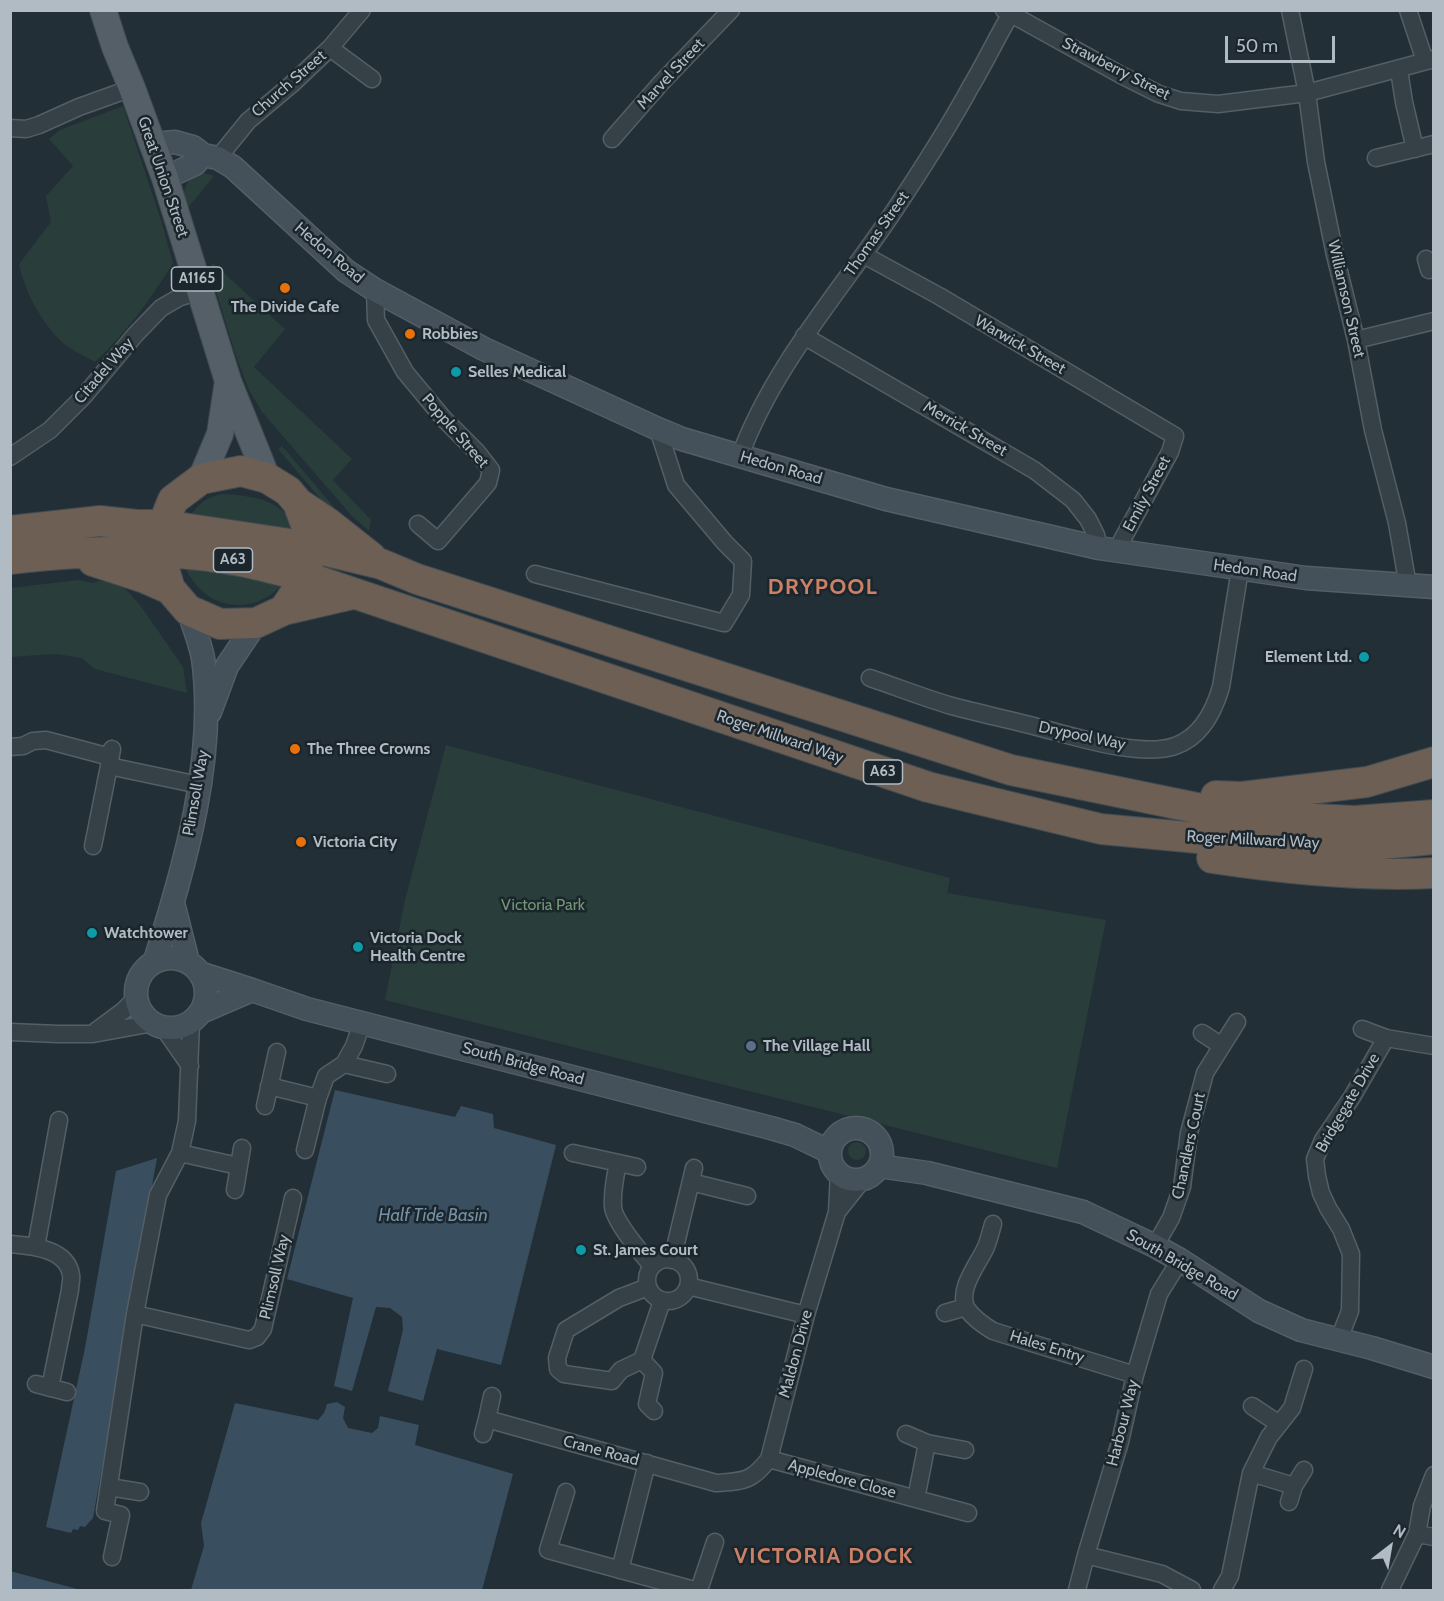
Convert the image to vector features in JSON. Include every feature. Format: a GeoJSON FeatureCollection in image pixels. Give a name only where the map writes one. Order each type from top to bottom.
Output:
{"type":"FeatureCollection","features":[{"type":"Feature","properties":{"kind":"highway"},"geometry":{"type":"LineString","coordinates":[[179,599],[165,526],[201,479],[241,471],[267,478]]}},
{"type":"Feature","properties":{"kind":"highway","name":"Roger Millward Way"},"geometry":{"type":"LineString","coordinates":[[267,478],[288,491],[298,503],[381,564]]}},
{"type":"Feature","properties":{"kind":"highway"},"geometry":{"type":"LineString","coordinates":[[284,610],[306,577],[310,547],[308,530],[298,503]]}},
{"type":"Feature","properties":{"kind":"highway","name":"Roger Millward Way"},"geometry":{"type":"LineString","coordinates":[[10,531],[99,521],[147,506],[165,526],[235,560],[306,577],[928,787],[1101,829],[1251,843],[1370,845],[1434,839]]}},
{"type":"Feature","properties":{"kind":"highway","name":"Roger Millward Way"},"geometry":{"type":"LineString","coordinates":[[10,559],[68,553],[165,526],[310,547],[381,564],[427,583],[1011,770],[1231,816],[1355,821],[1434,815]]}},
{"type":"Feature","properties":{"kind":"highway","name":"Roger Millward Way"},"geometry":{"type":"LineString","coordinates":[[68,553],[145,578],[220,624],[256,623]]}},
{"type":"Feature","properties":{"kind":"highway"},"geometry":{"type":"LineString","coordinates":[[256,623],[284,610],[352,594]]}},
{"type":"Feature","properties":{"kind":"highway","name":"A63"},"geometry":{"type":"LineString","coordinates":[[1117,793],[1242,797],[1366,782],[1434,762]]}},
{"type":"Feature","properties":{"kind":"highway","name":"A63"},"geometry":{"type":"LineString","coordinates":[[928,787],[1114,843],[1276,867],[1401,875],[1434,873]]}},
{"type":"Feature","properties":{"kind":"main road","name":"Great Union Street"},"geometry":{"type":"LineString","coordinates":[[103,10],[165,178],[228,381],[267,478]]}},
{"type":"Feature","properties":{"kind":"main road","name":"Great Union Street"},"geometry":{"type":"LineString","coordinates":[[201,479],[220,434],[228,381]]}},
{"type":"Feature","properties":{"kind":"street","name":"Church Street"},"geometry":{"type":"LineString","coordinates":[[210,157],[330,48],[362,10]]}},
{"type":"Feature","properties":{"kind":"street","name":"Marvel Street"},"geometry":{"type":"LineString","coordinates":[[612,139],[661,83],[731,10]]}},
{"type":"Feature","properties":{"kind":"street","name":"Williamson Street"},"geometry":{"type":"LineString","coordinates":[[1290,10],[1307,93],[1316,162],[1335,255],[1356,340],[1373,430],[1397,523],[1408,586]]}},
{"type":"Feature","properties":{"kind":"street"},"geometry":{"type":"LineString","coordinates":[[1408,10],[1429,60]]}},
{"type":"Feature","properties":{"kind":"street","name":"Strawberry Street"},"geometry":{"type":"LineString","coordinates":[[1009,12],[1121,75],[1159,94],[1181,101],[1218,104],[1307,93],[1429,60]]}},
{"type":"Feature","properties":{"kind":"street","name":"Thomas Street"},"geometry":{"type":"LineString","coordinates":[[740,456],[750,429],[804,336],[864,255],[927,161],[972,86],[1009,12]]}},
{"type":"Feature","properties":{"kind":"street"},"geometry":{"type":"LineString","coordinates":[[330,48],[372,79]]}},
{"type":"Feature","properties":{"kind":"street"},"geometry":{"type":"LineString","coordinates":[[1399,69],[1415,149]]}},
{"type":"Feature","properties":{"kind":"street"},"geometry":{"type":"LineString","coordinates":[[10,128],[26,129],[39,125],[79,107],[132,88]]}},
{"type":"Feature","properties":{"kind":"street","name":"Hedon Road"},"geometry":{"type":"LineString","coordinates":[[153,144],[175,142],[193,147],[233,167],[346,271],[375,290],[484,349],[682,439],[886,499],[1108,550],[1306,578],[1434,587]]}},
{"type":"Feature","properties":{"kind":"street"},"geometry":{"type":"LineString","coordinates":[[1376,158],[1434,144]]}},
{"type":"Feature","properties":{"kind":"street"},"geometry":{"type":"LineString","coordinates":[[165,178],[210,157]]}},
{"type":"Feature","properties":{"kind":"street","name":"Warwick Street"},"geometry":{"type":"LineString","coordinates":[[864,255],[939,296],[1176,436]]}},
{"type":"Feature","properties":{"kind":"street","name":"Popple Street"},"geometry":{"type":"LineString","coordinates":[[375,290],[376,320],[405,372],[490,470],[488,483],[438,541],[418,524]]}},
{"type":"Feature","properties":{"kind":"street","name":"Citadel Way"},"geometry":{"type":"LineString","coordinates":[[10,457],[50,430],[84,396],[160,308],[180,297],[201,291]]}},
{"type":"Feature","properties":{"kind":"street"},"geometry":{"type":"LineString","coordinates":[[1356,340],[1434,321]]}},
{"type":"Feature","properties":{"kind":"street","name":"Merrick Street"},"geometry":{"type":"LineString","coordinates":[[804,336],[1034,470],[1073,500],[1108,550]]}},
{"type":"Feature","properties":{"kind":"street"},"geometry":{"type":"LineString","coordinates":[[535,574],[724,623],[741,595],[743,561],[724,543],[676,485],[658,429]]}},
{"type":"Feature","properties":{"kind":"street","name":"Emily Street"},"geometry":{"type":"LineString","coordinates":[[1108,550],[1170,452],[1176,436]]}},
{"type":"Feature","properties":{"kind":"street","name":"Drypool Way"},"geometry":{"type":"LineString","coordinates":[[870,678],[951,705],[1101,744],[1146,749],[1177,746],[1201,728],[1217,701],[1240,569]]}},
{"type":"Feature","properties":{"kind":"street","name":"Plimsoll Way"},"geometry":{"type":"LineString","coordinates":[[155,961],[173,903],[196,807],[207,718],[202,657],[179,599]]}},
{"type":"Feature","properties":{"kind":"street","name":"Plimsoll Way"},"geometry":{"type":"LineString","coordinates":[[207,718],[227,666],[256,623]]}},
{"type":"Feature","properties":{"kind":"street"},"geometry":{"type":"LineString","coordinates":[[10,747],[46,740],[199,785]]}},
{"type":"Feature","properties":{"kind":"street"},"geometry":{"type":"LineString","coordinates":[[93,846],[110,757]]}},
{"type":"Feature","properties":{"kind":"street","name":"Plimsoll Way"},"geometry":{"type":"LineString","coordinates":[[173,903],[195,968]]}},
{"type":"Feature","properties":{"kind":"street"},"geometry":{"type":"LineString","coordinates":[[112,1557],[120,1515],[105,1511],[135,1314],[158,1195],[180,1153],[187,1121],[196,1017],[205,1003],[207,993],[205,984],[195,968],[177,958],[155,961],[140,976],[136,987],[139,1008],[145,1016],[158,1025],[190,1066]]}},
{"type":"Feature","properties":{"kind":"street","name":"South Bridge Road"},"geometry":{"type":"LineString","coordinates":[[195,968],[307,1009],[771,1128],[795,1135],[836,1154]]}},
{"type":"Feature","properties":{"kind":"street"},"geometry":{"type":"LineString","coordinates":[[10,1032],[93,1034],[158,1025],[173,1028],[182,1026],[252,990]]}},
{"type":"Feature","properties":{"kind":"street"},"geometry":{"type":"LineString","coordinates":[[93,1034],[136,998]]}},
{"type":"Feature","properties":{"kind":"street","name":"Chandlers Court"},"geometry":{"type":"LineString","coordinates":[[1155,1246],[1171,1218],[1182,1187],[1189,1133],[1205,1073],[1237,1022]]}},
{"type":"Feature","properties":{"kind":"street"},"geometry":{"type":"LineString","coordinates":[[305,1150],[326,1076],[344,1064],[363,1023]]}},
{"type":"Feature","properties":{"kind":"street","name":"Bridgegate Drive"},"geometry":{"type":"LineString","coordinates":[[1362,1029],[1386,1038],[1434,1046]]}},
{"type":"Feature","properties":{"kind":"street"},"geometry":{"type":"LineString","coordinates":[[1202,1033],[1222,1046]]}},
{"type":"Feature","properties":{"kind":"street","name":"Bridgegate Drive"},"geometry":{"type":"LineString","coordinates":[[1339,1339],[1350,1311],[1352,1254],[1321,1192],[1315,1159],[1323,1140],[1352,1098],[1386,1038]]}},
{"type":"Feature","properties":{"kind":"street"},"geometry":{"type":"LineString","coordinates":[[265,1106],[277,1052]]}},
{"type":"Feature","properties":{"kind":"street"},"geometry":{"type":"LineString","coordinates":[[344,1064],[387,1074]]}},
{"type":"Feature","properties":{"kind":"street"},"geometry":{"type":"LineString","coordinates":[[269,1086],[318,1098]]}},
{"type":"Feature","properties":{"kind":"street"},"geometry":{"type":"LineString","coordinates":[[36,1247],[59,1120]]}},
{"type":"Feature","properties":{"kind":"street"},"geometry":{"type":"LineString","coordinates":[[850,1128],[864,1129],[878,1139],[875,1164],[855,1180],[847,1178],[836,1154],[850,1128]]}},
{"type":"Feature","properties":{"kind":"street"},"geometry":{"type":"LineString","coordinates":[[235,1190],[242,1148]]}},
{"type":"Feature","properties":{"kind":"street"},"geometry":{"type":"LineString","coordinates":[[180,1153],[238,1166]]}},
{"type":"Feature","properties":{"kind":"street"},"geometry":{"type":"LineString","coordinates":[[573,1153],[638,1167]]}},
{"type":"Feature","properties":{"kind":"street","name":"Maldon Drive"},"geometry":{"type":"LineString","coordinates":[[769,1459],[806,1315],[837,1212],[836,1154]]}},
{"type":"Feature","properties":{"kind":"street"},"geometry":{"type":"LineString","coordinates":[[618,1163],[612,1208],[629,1238],[652,1266]]}},
{"type":"Feature","properties":{"kind":"street","name":"South Bridge Road"},"geometry":{"type":"LineString","coordinates":[[875,1164],[927,1173],[1083,1212],[1180,1260],[1259,1311],[1301,1329],[1434,1367]]}},
{"type":"Feature","properties":{"kind":"street","name":"Maldon Drive"},"geometry":{"type":"LineString","coordinates":[[837,1212],[875,1164]]}},
{"type":"Feature","properties":{"kind":"street"},"geometry":{"type":"LineString","coordinates":[[672,1260],[692,1175],[747,1196]]}},
{"type":"Feature","properties":{"kind":"street","name":"Plimsoll Way"},"geometry":{"type":"LineString","coordinates":[[135,1314],[249,1340],[257,1337],[263,1329],[293,1198]]}},
{"type":"Feature","properties":{"kind":"street"},"geometry":{"type":"LineString","coordinates":[[945,1312],[966,1307],[965,1296],[969,1275],[986,1248],[993,1224]]}},
{"type":"Feature","properties":{"kind":"street"},"geometry":{"type":"LineString","coordinates":[[10,1244],[36,1247],[53,1253],[66,1262],[71,1275],[69,1290],[43,1386],[67,1392]]}},
{"type":"Feature","properties":{"kind":"street"},"geometry":{"type":"LineString","coordinates":[[672,1260],[679,1263],[687,1272],[688,1286],[685,1293],[671,1301],[662,1301],[654,1297],[648,1287],[647,1278],[652,1266],[660,1261],[672,1260]]}},
{"type":"Feature","properties":{"kind":"street","name":"Harbour Way"},"geometry":{"type":"LineString","coordinates":[[1077,1590],[1159,1294],[1180,1260]]}},
{"type":"Feature","properties":{"kind":"street"},"geometry":{"type":"LineString","coordinates":[[688,1286],[806,1315]]}},
{"type":"Feature","properties":{"kind":"street"},"geometry":{"type":"LineString","coordinates":[[648,1287],[619,1298],[566,1330],[557,1358],[558,1369],[564,1374],[612,1381],[621,1370],[642,1360],[662,1301]]}},
{"type":"Feature","properties":{"kind":"street","name":"Hales Entry"},"geometry":{"type":"LineString","coordinates":[[966,1307],[978,1321],[993,1331],[1135,1375]]}},
{"type":"Feature","properties":{"kind":"street"},"geometry":{"type":"LineString","coordinates":[[642,1360],[654,1373],[646,1404],[654,1411]]}},
{"type":"Feature","properties":{"kind":"street"},"geometry":{"type":"LineString","coordinates":[[1222,1590],[1230,1576],[1251,1473],[1269,1437],[1292,1408],[1304,1369]]}},
{"type":"Feature","properties":{"kind":"street","name":"Crane Road"},"geometry":{"type":"LineString","coordinates":[[492,1396],[485,1426],[646,1463],[716,1483],[740,1482],[757,1474],[769,1459]]}},
{"type":"Feature","properties":{"kind":"street"},"geometry":{"type":"LineString","coordinates":[[1252,1406],[1279,1424]]}},
{"type":"Feature","properties":{"kind":"street"},"geometry":{"type":"LineString","coordinates":[[906,1434],[927,1443],[965,1450]]}},
{"type":"Feature","properties":{"kind":"street","name":"Appledore Close"},"geometry":{"type":"LineString","coordinates":[[916,1499],[927,1443]]}},
{"type":"Feature","properties":{"kind":"street","name":"Appledore Close"},"geometry":{"type":"LineString","coordinates":[[769,1459],[968,1513]]}},
{"type":"Feature","properties":{"kind":"street"},"geometry":{"type":"LineString","coordinates":[[620,1570],[646,1463]]}},
{"type":"Feature","properties":{"kind":"street"},"geometry":{"type":"LineString","coordinates":[[1251,1473],[1292,1494],[1304,1470]]}},
{"type":"Feature","properties":{"kind":"street"},"geometry":{"type":"LineString","coordinates":[[1390,1590],[1417,1534],[1422,1506],[1434,1475]]}},
{"type":"Feature","properties":{"kind":"street"},"geometry":{"type":"LineString","coordinates":[[109,1487],[140,1492]]}},
{"type":"Feature","properties":{"kind":"street"},"geometry":{"type":"LineString","coordinates":[[566,1492],[548,1550],[694,1590]]}},
{"type":"Feature","properties":{"kind":"street"},"geometry":{"type":"LineString","coordinates":[[1417,1534],[1434,1537]]}},
{"type":"Feature","properties":{"kind":"street"},"geometry":{"type":"LineString","coordinates":[[699,1590],[715,1542]]}},
{"type":"Feature","properties":{"kind":"street"},"geometry":{"type":"LineString","coordinates":[[1086,1555],[1161,1574],[1192,1590]]}},
{"type":"Feature","properties":{"kind":"green space"},"geometry":{"type":"Polygon","coordinates":[[[123,106],[173,263],[137,315],[95,362],[66,345],[47,325],[30,296],[19,264],[51,222],[46,196],[73,166],[49,139],[60,130],[123,106]]]}},
{"type":"Feature","properties":{"kind":"green space"},"geometry":{"type":"Polygon","coordinates":[[[203,173],[214,176],[186,210],[184,192],[186,187],[191,179],[203,173]]]}},
{"type":"Feature","properties":{"kind":"green space"},"geometry":{"type":"Polygon","coordinates":[[[213,263],[285,329],[254,367],[352,459],[333,480],[371,520],[369,531],[351,515],[262,412],[249,390],[209,268],[213,263]]]}},
{"type":"Feature","properties":{"kind":"green space"},"geometry":{"type":"Polygon","coordinates":[[[282,446],[344,519],[340,522],[278,449],[282,446]]]}},
{"type":"Feature","properties":{"kind":"green space"},"geometry":{"type":"Polygon","coordinates":[[[222,494],[256,498],[278,507],[286,514],[291,524],[292,536],[189,518],[203,502],[222,494]]]}},
{"type":"Feature","properties":{"kind":"green space"},"geometry":{"type":"Polygon","coordinates":[[[185,566],[286,578],[267,597],[243,605],[230,604],[207,595],[197,586],[185,566]]]}},
{"type":"Feature","properties":{"kind":"green space"},"geometry":{"type":"Polygon","coordinates":[[[79,580],[121,584],[140,605],[183,667],[187,693],[95,669],[82,658],[55,654],[11,657],[10,588],[79,580]]]}},
{"type":"Feature","properties":{"kind":"green space","name":"Victoria Park"},"geometry":{"type":"Polygon","coordinates":[[[446,745],[950,878],[947,893],[1106,920],[1057,1168],[385,1000],[405,900],[446,745]]]}},
{"type":"Feature","properties":{"kind":"green space"},"geometry":{"type":"Polygon","coordinates":[[[857,1142],[865,1147],[866,1151],[861,1159],[857,1160],[849,1155],[848,1151],[853,1143],[857,1142]]]}},
{"type":"Feature","properties":{"kind":"water","name":"Half Tide Basin"},"geometry":{"type":"Polygon","coordinates":[[[335,1090],[455,1117],[461,1106],[493,1114],[494,1128],[556,1145],[501,1365],[437,1349],[423,1401],[388,1391],[403,1330],[402,1317],[390,1308],[376,1307],[352,1391],[334,1386],[353,1298],[287,1279],[335,1090]]]}},
{"type":"Feature","properties":{"kind":"water"},"geometry":{"type":"Polygon","coordinates":[[[157,1158],[93,1518],[85,1527],[80,1526],[78,1530],[73,1529],[71,1533],[46,1527],[85,1348],[116,1171],[157,1158]]]}},
{"type":"Feature","properties":{"kind":"water"},"geometry":{"type":"Polygon","coordinates":[[[337,1402],[345,1407],[343,1418],[348,1428],[372,1433],[378,1428],[380,1416],[419,1425],[415,1445],[513,1474],[482,1590],[191,1590],[204,1546],[201,1523],[235,1403],[318,1420],[327,1404],[337,1402]]]}},
{"type":"Feature","properties":{"kind":"water"},"geometry":{"type":"Polygon","coordinates":[[[10,1571],[81,1590],[11,1590],[10,1571]]]}},
{"type":"Feature","properties":{"kind":"place","name":"The Divide Cafe"},"geometry":{"type":"Point","coordinates":[285,288]}},
{"type":"Feature","properties":{"kind":"place","name":"Robbies"},"geometry":{"type":"Point","coordinates":[410,334]}},
{"type":"Feature","properties":{"kind":"place","name":"Selles Medical"},"geometry":{"type":"Point","coordinates":[456,372]}},
{"type":"Feature","properties":{"kind":"place","name":"Element Ltd."},"geometry":{"type":"Point","coordinates":[1364,657]}},
{"type":"Feature","properties":{"kind":"place","name":"The Three Crowns"},"geometry":{"type":"Point","coordinates":[295,749]}},
{"type":"Feature","properties":{"kind":"place","name":"Victoria City"},"geometry":{"type":"Point","coordinates":[301,842]}},
{"type":"Feature","properties":{"kind":"place","name":"Watchtower"},"geometry":{"type":"Point","coordinates":[92,933]}},
{"type":"Feature","properties":{"kind":"place","name":"Victoria Dock Health Centre"},"geometry":{"type":"Point","coordinates":[358,947]}},
{"type":"Feature","properties":{"kind":"place","name":"The Village Hall"},"geometry":{"type":"Point","coordinates":[751,1046]}},
{"type":"Feature","properties":{"kind":"place","name":"St. James Court"},"geometry":{"type":"Point","coordinates":[581,1250]}},
{"type":"Feature","properties":{"kind":"district","name":"DRYPOOL"},"geometry":{"type":"Point","coordinates":[823,588]}},
{"type":"Feature","properties":{"kind":"district","name":"VICTORIA DOCK"},"geometry":{"type":"Point","coordinates":[824,1557]}}]}
